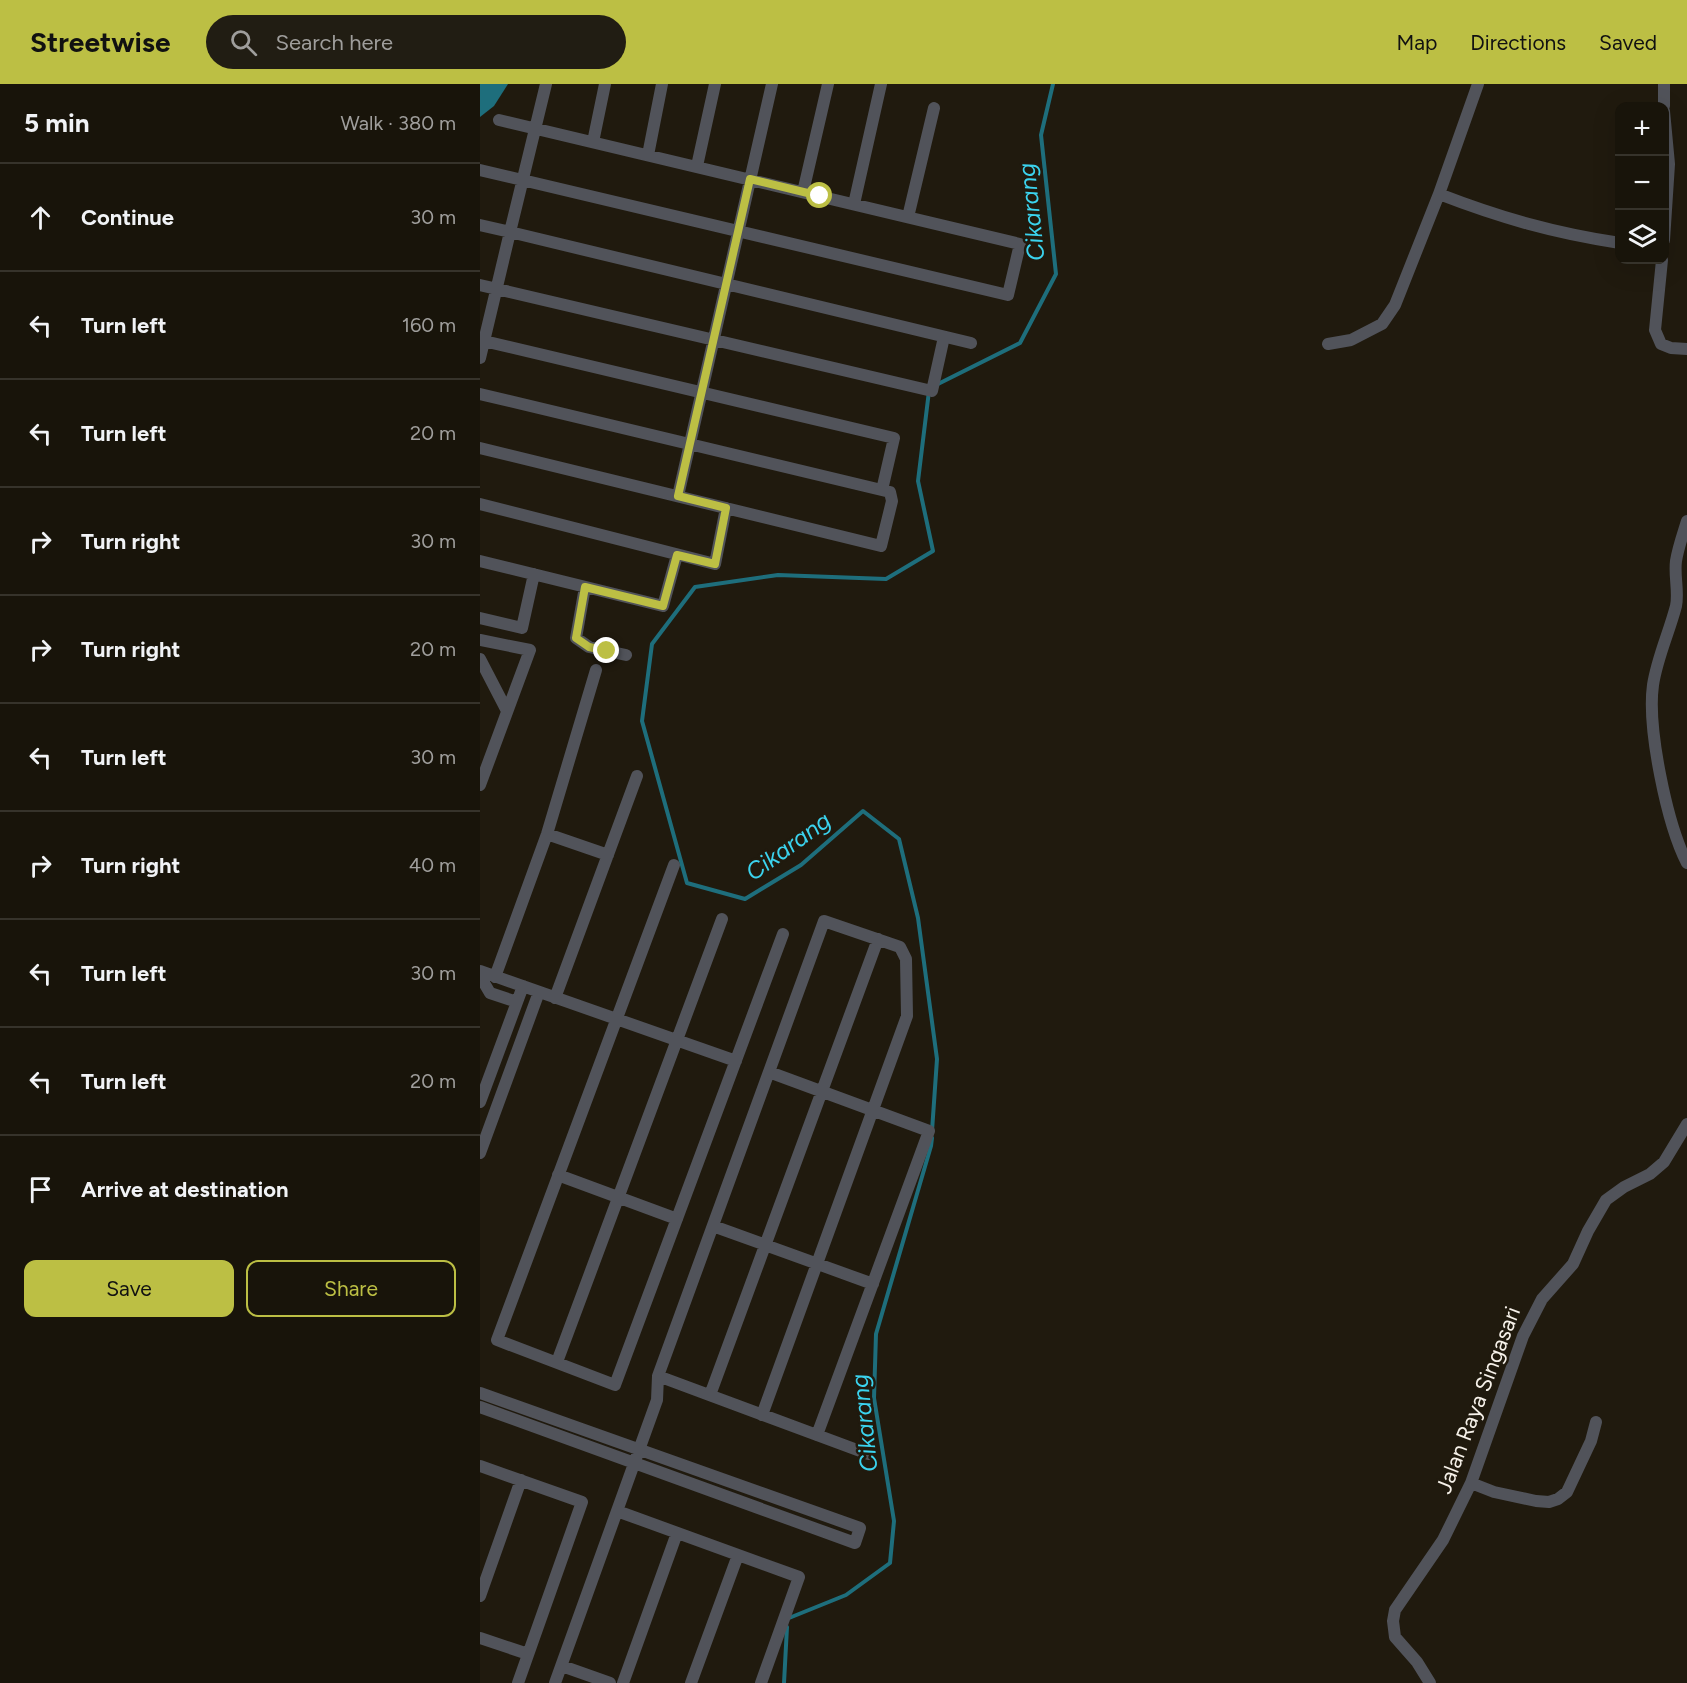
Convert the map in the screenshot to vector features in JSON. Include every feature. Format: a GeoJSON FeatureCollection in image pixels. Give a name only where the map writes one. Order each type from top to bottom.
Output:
{"type":"FeatureCollection","features":[{"type":"Feature","properties":{"kind":"street"},"geometry":{"type":"LineString","coordinates":[[480,358],[482,340],[546,84]]}},
{"type":"Feature","properties":{"kind":"street"},"geometry":{"type":"LineString","coordinates":[[593,142],[605,84]]}},
{"type":"Feature","properties":{"kind":"street"},"geometry":{"type":"LineString","coordinates":[[648,155],[662,84]]}},
{"type":"Feature","properties":{"kind":"street"},"geometry":{"type":"LineString","coordinates":[[697,166],[715,84]]}},
{"type":"Feature","properties":{"kind":"street"},"geometry":{"type":"LineString","coordinates":[[678,496],[772,84]]}},
{"type":"Feature","properties":{"kind":"street"},"geometry":{"type":"LineString","coordinates":[[802,192],[828,84]]}},
{"type":"Feature","properties":{"kind":"street"},"geometry":{"type":"LineString","coordinates":[[854,204],[881,84]]}},
{"type":"Feature","properties":{"kind":"street"},"geometry":{"type":"LineString","coordinates":[[1328,344],[1351,340],[1382,324],[1395,305],[1439,194],[1478,84]]}},
{"type":"Feature","properties":{"kind":"street"},"geometry":{"type":"LineString","coordinates":[[1664,84],[1664,102]]}},
{"type":"Feature","properties":{"kind":"street"},"geometry":{"type":"LineString","coordinates":[[908,217],[934,108]]}},
{"type":"Feature","properties":{"kind":"street"},"geometry":{"type":"LineString","coordinates":[[480,170],[1008,296],[1020,244],[499,120]]}},
{"type":"Feature","properties":{"kind":"street"},"geometry":{"type":"LineString","coordinates":[[1667,210],[1668,156]]}},
{"type":"Feature","properties":{"kind":"street"},"geometry":{"type":"LineString","coordinates":[[1439,194],[1494,215],[1570,236],[1615,242]]}},
{"type":"Feature","properties":{"kind":"street"},"geometry":{"type":"LineString","coordinates":[[480,225],[971,344]]}},
{"type":"Feature","properties":{"kind":"street"},"geometry":{"type":"LineString","coordinates":[[1662,264],[1655,330],[1661,344],[1671,348],[1687,349]]}},
{"type":"Feature","properties":{"kind":"street"},"geometry":{"type":"LineString","coordinates":[[480,285],[932,391],[944,337]]}},
{"type":"Feature","properties":{"kind":"street"},"geometry":{"type":"LineString","coordinates":[[482,340],[894,438],[882,490]]}},
{"type":"Feature","properties":{"kind":"street"},"geometry":{"type":"LineString","coordinates":[[480,394],[890,492],[892,501],[881,546],[480,448]]}},
{"type":"Feature","properties":{"kind":"street"},"geometry":{"type":"LineString","coordinates":[[480,504],[715,564],[726,508]]}},
{"type":"Feature","properties":{"kind":"street"},"geometry":{"type":"LineString","coordinates":[[1687,521],[1676,561],[1676,604],[1657,669],[1652,708],[1669,812],[1675,837],[1687,863]]}},
{"type":"Feature","properties":{"kind":"street"},"geometry":{"type":"LineString","coordinates":[[480,561],[663,606],[677,555]]}},
{"type":"Feature","properties":{"kind":"street"},"geometry":{"type":"LineString","coordinates":[[480,618],[522,628],[534,574]]}},
{"type":"Feature","properties":{"kind":"street"},"geometry":{"type":"LineString","coordinates":[[585,587],[576,638],[589,647],[626,655]]}},
{"type":"Feature","properties":{"kind":"street"},"geometry":{"type":"LineString","coordinates":[[480,640],[530,650],[480,785]]}},
{"type":"Feature","properties":{"kind":"street"},"geometry":{"type":"LineString","coordinates":[[480,659],[507,711]]}},
{"type":"Feature","properties":{"kind":"street"},"geometry":{"type":"LineString","coordinates":[[495,977],[547,834],[596,670]]}},
{"type":"Feature","properties":{"kind":"street"},"geometry":{"type":"LineString","coordinates":[[555,998],[637,776]]}},
{"type":"Feature","properties":{"kind":"street"},"geometry":{"type":"LineString","coordinates":[[547,834],[608,855]]}},
{"type":"Feature","properties":{"kind":"street"},"geometry":{"type":"LineString","coordinates":[[674,865],[497,1340],[615,1385],[783,934]]}},
{"type":"Feature","properties":{"kind":"street"},"geometry":{"type":"LineString","coordinates":[[556,1362],[722,919]]}},
{"type":"Feature","properties":{"kind":"street"},"geometry":{"type":"LineString","coordinates":[[555,1683],[657,1400],[658,1376],[824,921],[900,946],[906,959],[908,1016],[762,1415]]}},
{"type":"Feature","properties":{"kind":"street"},"geometry":{"type":"LineString","coordinates":[[710,1395],[879,939]]}},
{"type":"Feature","properties":{"kind":"street"},"geometry":{"type":"LineString","coordinates":[[480,971],[736,1061]]}},
{"type":"Feature","properties":{"kind":"street"},"geometry":{"type":"LineString","coordinates":[[480,976],[490,993],[517,1002]]}},
{"type":"Feature","properties":{"kind":"street"},"geometry":{"type":"LineString","coordinates":[[480,1102],[523,986]]}},
{"type":"Feature","properties":{"kind":"street"},"geometry":{"type":"LineString","coordinates":[[480,1153],[539,992]]}},
{"type":"Feature","properties":{"kind":"street"},"geometry":{"type":"LineString","coordinates":[[506,1031],[523,1036]]}},
{"type":"Feature","properties":{"kind":"street"},"geometry":{"type":"LineString","coordinates":[[769,1072],[929,1131],[817,1435]]}},
{"type":"Feature","properties":{"kind":"street","name":"Jalan Raya Singasari"},"geometry":{"type":"LineString","coordinates":[[1430,1683],[1417,1662],[1395,1637],[1393,1621],[1395,1610],[1443,1540],[1471,1483],[1523,1336],[1542,1299],[1573,1264],[1606,1200],[1624,1187],[1650,1174],[1664,1162],[1687,1124]]}},
{"type":"Feature","properties":{"kind":"street"},"geometry":{"type":"LineString","coordinates":[[558,1175],[677,1219]]}},
{"type":"Feature","properties":{"kind":"street"},"geometry":{"type":"LineString","coordinates":[[713,1226],[873,1284]]}},
{"type":"Feature","properties":{"kind":"street"},"geometry":{"type":"LineString","coordinates":[[658,1376],[867,1454]]}},
{"type":"Feature","properties":{"kind":"street"},"geometry":{"type":"LineString","coordinates":[[480,1393],[860,1528],[855,1544],[480,1407]]}},
{"type":"Feature","properties":{"kind":"street"},"geometry":{"type":"LineString","coordinates":[[1471,1483],[1488,1490],[1536,1501],[1549,1502],[1558,1498],[1567,1492],[1596,1422]]}},
{"type":"Feature","properties":{"kind":"street"},"geometry":{"type":"LineString","coordinates":[[480,1466],[582,1502],[518,1683]]}},
{"type":"Feature","properties":{"kind":"street"},"geometry":{"type":"LineString","coordinates":[[480,1596],[521,1480]]}},
{"type":"Feature","properties":{"kind":"street"},"geometry":{"type":"LineString","coordinates":[[617,1511],[799,1577],[761,1683]]}},
{"type":"Feature","properties":{"kind":"street"},"geometry":{"type":"LineString","coordinates":[[623,1683],[677,1533]]}},
{"type":"Feature","properties":{"kind":"street"},"geometry":{"type":"LineString","coordinates":[[691,1683],[738,1555]]}},
{"type":"Feature","properties":{"kind":"street"},"geometry":{"type":"LineString","coordinates":[[480,1638],[528,1654]]}},
{"type":"Feature","properties":{"kind":"street"},"geometry":{"type":"LineString","coordinates":[[561,1666],[610,1683]]}},
{"type":"Feature","properties":{"kind":"water"},"geometry":{"type":"Polygon","coordinates":[[[480,84],[508,84],[494,106],[480,117],[480,84]]]}},
{"type":"Feature","properties":{"kind":"waterway","name":"Cikarang"},"geometry":{"type":"LineString","coordinates":[[936,385],[1020,343],[1056,274],[1041,135],[1053,84]]}},
{"type":"Feature","properties":{"kind":"waterway","name":"Cikarang"},"geometry":{"type":"LineString","coordinates":[[929,391],[918,481],[933,551],[886,579],[778,575],[695,587],[652,644],[642,721],[687,883],[745,899],[801,865],[863,811],[899,839],[918,918],[937,1059],[932,1131]]}},
{"type":"Feature","properties":{"kind":"waterway","name":"Cikarang"},"geometry":{"type":"LineString","coordinates":[[789,1618],[846,1595],[890,1563],[894,1521],[874,1398],[876,1334],[932,1138]]}},
{"type":"Feature","properties":{"kind":"waterway","name":"Cikarang"},"geometry":{"type":"LineString","coordinates":[[784,1683],[787,1627]]}},
{"type":"Feature","properties":{"kind":"route"},"geometry":{"type":"LineString","coordinates":[[607,651],[589,647],[576,638],[585,587],[663,606],[677,555],[715,564],[726,508],[678,496],[750,179],[820,196]]}}]}
